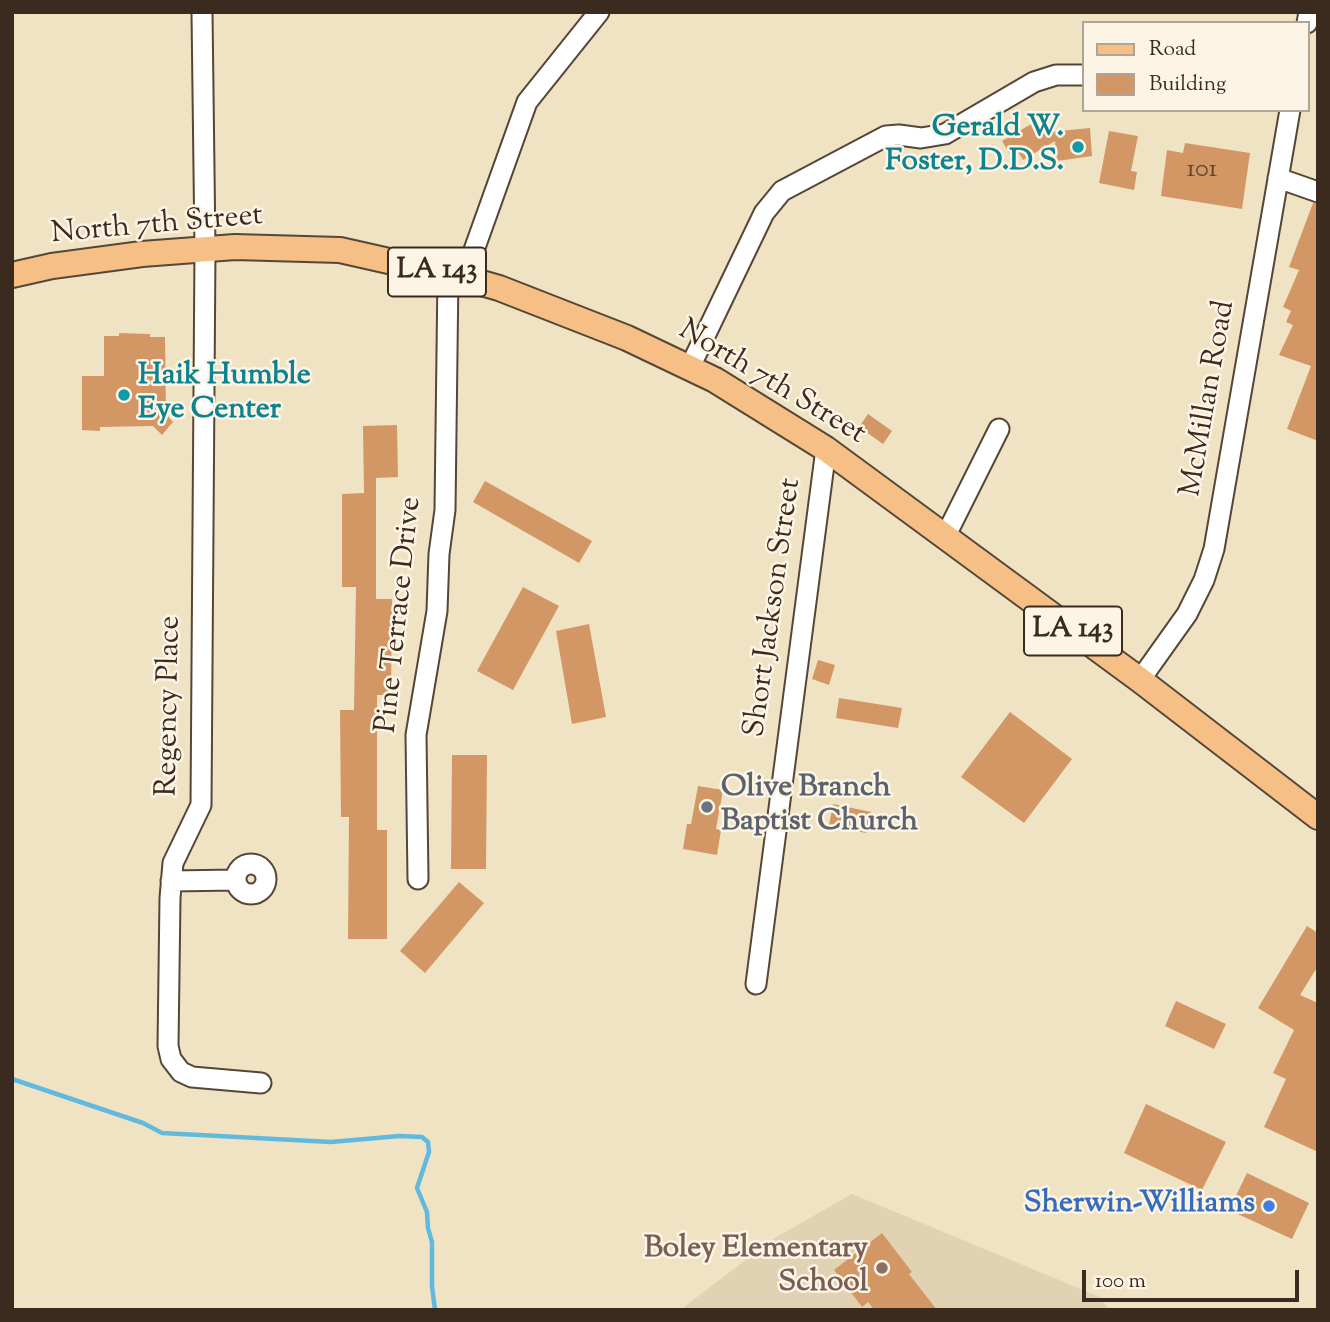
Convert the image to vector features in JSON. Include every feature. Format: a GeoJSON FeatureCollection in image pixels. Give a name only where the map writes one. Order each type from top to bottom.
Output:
{"type":"FeatureCollection","features":[{"type":"Feature","properties":{"kind":"main road","name":"North 7th Street"},"geometry":{"type":"LineString","coordinates":[[12,275],[52,266],[205,249],[235,247],[340,250],[456,276],[537,301],[690,367],[740,394],[826,449],[1140,680],[1318,817]]}},
{"type":"Feature","properties":{"kind":"street","name":"Regency Place"},"geometry":{"type":"LineString","coordinates":[[202,12],[205,249],[201,805],[173,863],[168,1046],[171,1059],[181,1072],[192,1077],[261,1083]]}},
{"type":"Feature","properties":{"kind":"street","name":"Pine Terrace Drive"},"geometry":{"type":"LineString","coordinates":[[418,878],[416,735],[438,611],[456,276],[527,102],[599,12]]}},
{"type":"Feature","properties":{"kind":"street"},"geometry":{"type":"LineString","coordinates":[[690,367],[764,213],[782,191],[886,136],[921,138],[944,134],[1034,82],[1056,75],[1082,75]]}},
{"type":"Feature","properties":{"kind":"street","name":"McMillan Road"},"geometry":{"type":"LineString","coordinates":[[1140,680],[1187,614],[1204,579],[1214,549],[1290,112]]}},
{"type":"Feature","properties":{"kind":"street"},"geometry":{"type":"LineString","coordinates":[[1278,178],[1318,192]]}},
{"type":"Feature","properties":{"kind":"street"},"geometry":{"type":"LineString","coordinates":[[945,537],[999,429]]}},
{"type":"Feature","properties":{"kind":"street","name":"Short Jackson Street"},"geometry":{"type":"LineString","coordinates":[[756,984],[826,449]]}},
{"type":"Feature","properties":{"kind":"street"},"geometry":{"type":"LineString","coordinates":[[171,881],[236,880]]}},
{"type":"Feature","properties":{"kind":"shaded area","name":"Boley Elementary School"},"geometry":{"type":"Polygon","coordinates":[[[852,1194],[1100,1297],[1109,1310],[680,1310],[773,1239],[852,1194]]]}},
{"type":"Feature","properties":{"kind":"building"},"geometry":{"type":"Polygon","coordinates":[[[1033,123],[1040,133],[1090,128],[1092,156],[1057,161],[1055,141],[1023,160],[1018,152],[1011,156],[1002,141],[1033,123]]]}},
{"type":"Feature","properties":{"kind":"building"},"geometry":{"type":"Polygon","coordinates":[[[1109,131],[1138,136],[1131,171],[1137,172],[1134,190],[1099,183],[1109,131]]]}},
{"type":"Feature","properties":{"kind":"building"},"geometry":{"type":"Polygon","coordinates":[[[1185,143],[1250,153],[1242,209],[1161,196],[1167,150],[1183,153],[1185,143]]]}},
{"type":"Feature","properties":{"kind":"building"},"geometry":{"type":"Polygon","coordinates":[[[1313,203],[1318,204],[1318,441],[1287,429],[1311,366],[1279,355],[1293,325],[1286,322],[1291,311],[1283,307],[1299,270],[1289,267],[1313,203]]]}},
{"type":"Feature","properties":{"kind":"building","name":"Haik Humble Eye Center"},"geometry":{"type":"Polygon","coordinates":[[[119,333],[165,337],[166,414],[173,422],[162,435],[153,426],[82,430],[82,376],[104,376],[104,336],[119,336],[119,333]]]}},
{"type":"Feature","properties":{"kind":"building"},"geometry":{"type":"Polygon","coordinates":[[[868,414],[892,431],[883,444],[859,427],[868,414]]]}},
{"type":"Feature","properties":{"kind":"building"},"geometry":{"type":"Polygon","coordinates":[[[397,425],[398,477],[376,478],[376,599],[392,599],[391,695],[377,695],[377,830],[387,830],[387,939],[348,939],[349,817],[341,817],[340,710],[354,710],[356,587],[342,587],[342,494],[364,493],[363,426],[397,425]]]}},
{"type":"Feature","properties":{"kind":"building"},"geometry":{"type":"Polygon","coordinates":[[[485,481],[592,541],[579,563],[473,502],[485,481]]]}},
{"type":"Feature","properties":{"kind":"building"},"geometry":{"type":"Polygon","coordinates":[[[523,587],[559,606],[513,690],[477,671],[523,587]]]}},
{"type":"Feature","properties":{"kind":"building"},"geometry":{"type":"Polygon","coordinates":[[[589,624],[606,717],[572,724],[556,631],[589,624]]]}},
{"type":"Feature","properties":{"kind":"building"},"geometry":{"type":"Polygon","coordinates":[[[818,660],[835,665],[829,685],[812,679],[818,660]]]}},
{"type":"Feature","properties":{"kind":"building"},"geometry":{"type":"Polygon","coordinates":[[[839,698],[902,708],[898,728],[836,718],[839,698]]]}},
{"type":"Feature","properties":{"kind":"building"},"geometry":{"type":"Polygon","coordinates":[[[1010,712],[1072,759],[1024,823],[961,777],[1010,712]]]}},
{"type":"Feature","properties":{"kind":"building"},"geometry":{"type":"Polygon","coordinates":[[[452,755],[487,755],[486,869],[451,869],[452,755]]]}},
{"type":"Feature","properties":{"kind":"building","name":"Olive Branch Baptist Church"},"geometry":{"type":"Polygon","coordinates":[[[698,786],[723,790],[716,829],[721,830],[717,855],[683,849],[698,786]]]}},
{"type":"Feature","properties":{"kind":"building"},"geometry":{"type":"Polygon","coordinates":[[[833,804],[871,812],[866,833],[829,825],[833,804]]]}},
{"type":"Feature","properties":{"kind":"building"},"geometry":{"type":"Polygon","coordinates":[[[459,882],[484,903],[425,973],[400,951],[459,882]]]}},
{"type":"Feature","properties":{"kind":"building"},"geometry":{"type":"Polygon","coordinates":[[[1307,926],[1318,933],[1318,966],[1300,995],[1318,1003],[1318,1152],[1264,1127],[1286,1079],[1273,1073],[1294,1030],[1258,1008],[1307,926]]]}},
{"type":"Feature","properties":{"kind":"building"},"geometry":{"type":"Polygon","coordinates":[[[1176,1001],[1226,1024],[1214,1049],[1165,1026],[1176,1001]]]}},
{"type":"Feature","properties":{"kind":"building"},"geometry":{"type":"Polygon","coordinates":[[[1146,1104],[1226,1142],[1202,1190],[1124,1153],[1146,1104]]]}},
{"type":"Feature","properties":{"kind":"building","name":"Sherwin-Williams"},"geometry":{"type":"Polygon","coordinates":[[[1247,1173],[1309,1203],[1292,1239],[1229,1210],[1247,1173]]]}},
{"type":"Feature","properties":{"kind":"building"},"geometry":{"type":"Polygon","coordinates":[[[882,1233],[937,1310],[874,1310],[868,1302],[862,1307],[834,1270],[882,1233]]]}},
{"type":"Feature","properties":{"kind":"waterway"},"geometry":{"type":"LineString","coordinates":[[12,1079],[143,1123],[162,1133],[331,1142],[399,1136],[422,1137],[428,1142],[429,1152],[417,1188],[427,1212],[432,1242],[435,1310]]}},
{"type":"Feature","properties":{"kind":"place","name":"Gerald W. Foster, D.D.S."},"geometry":{"type":"Point","coordinates":[1078,147]}},
{"type":"Feature","properties":{"kind":"place","name":"Haik Humble Eye Center"},"geometry":{"type":"Point","coordinates":[124,395]}},
{"type":"Feature","properties":{"kind":"place","name":"Olive Branch Baptist Church"},"geometry":{"type":"Point","coordinates":[707,807]}},
{"type":"Feature","properties":{"kind":"place","name":"Sherwin-Williams"},"geometry":{"type":"Point","coordinates":[1269,1206]}},
{"type":"Feature","properties":{"kind":"place","name":"Boley Elementary School"},"geometry":{"type":"Point","coordinates":[882,1268]}}]}
